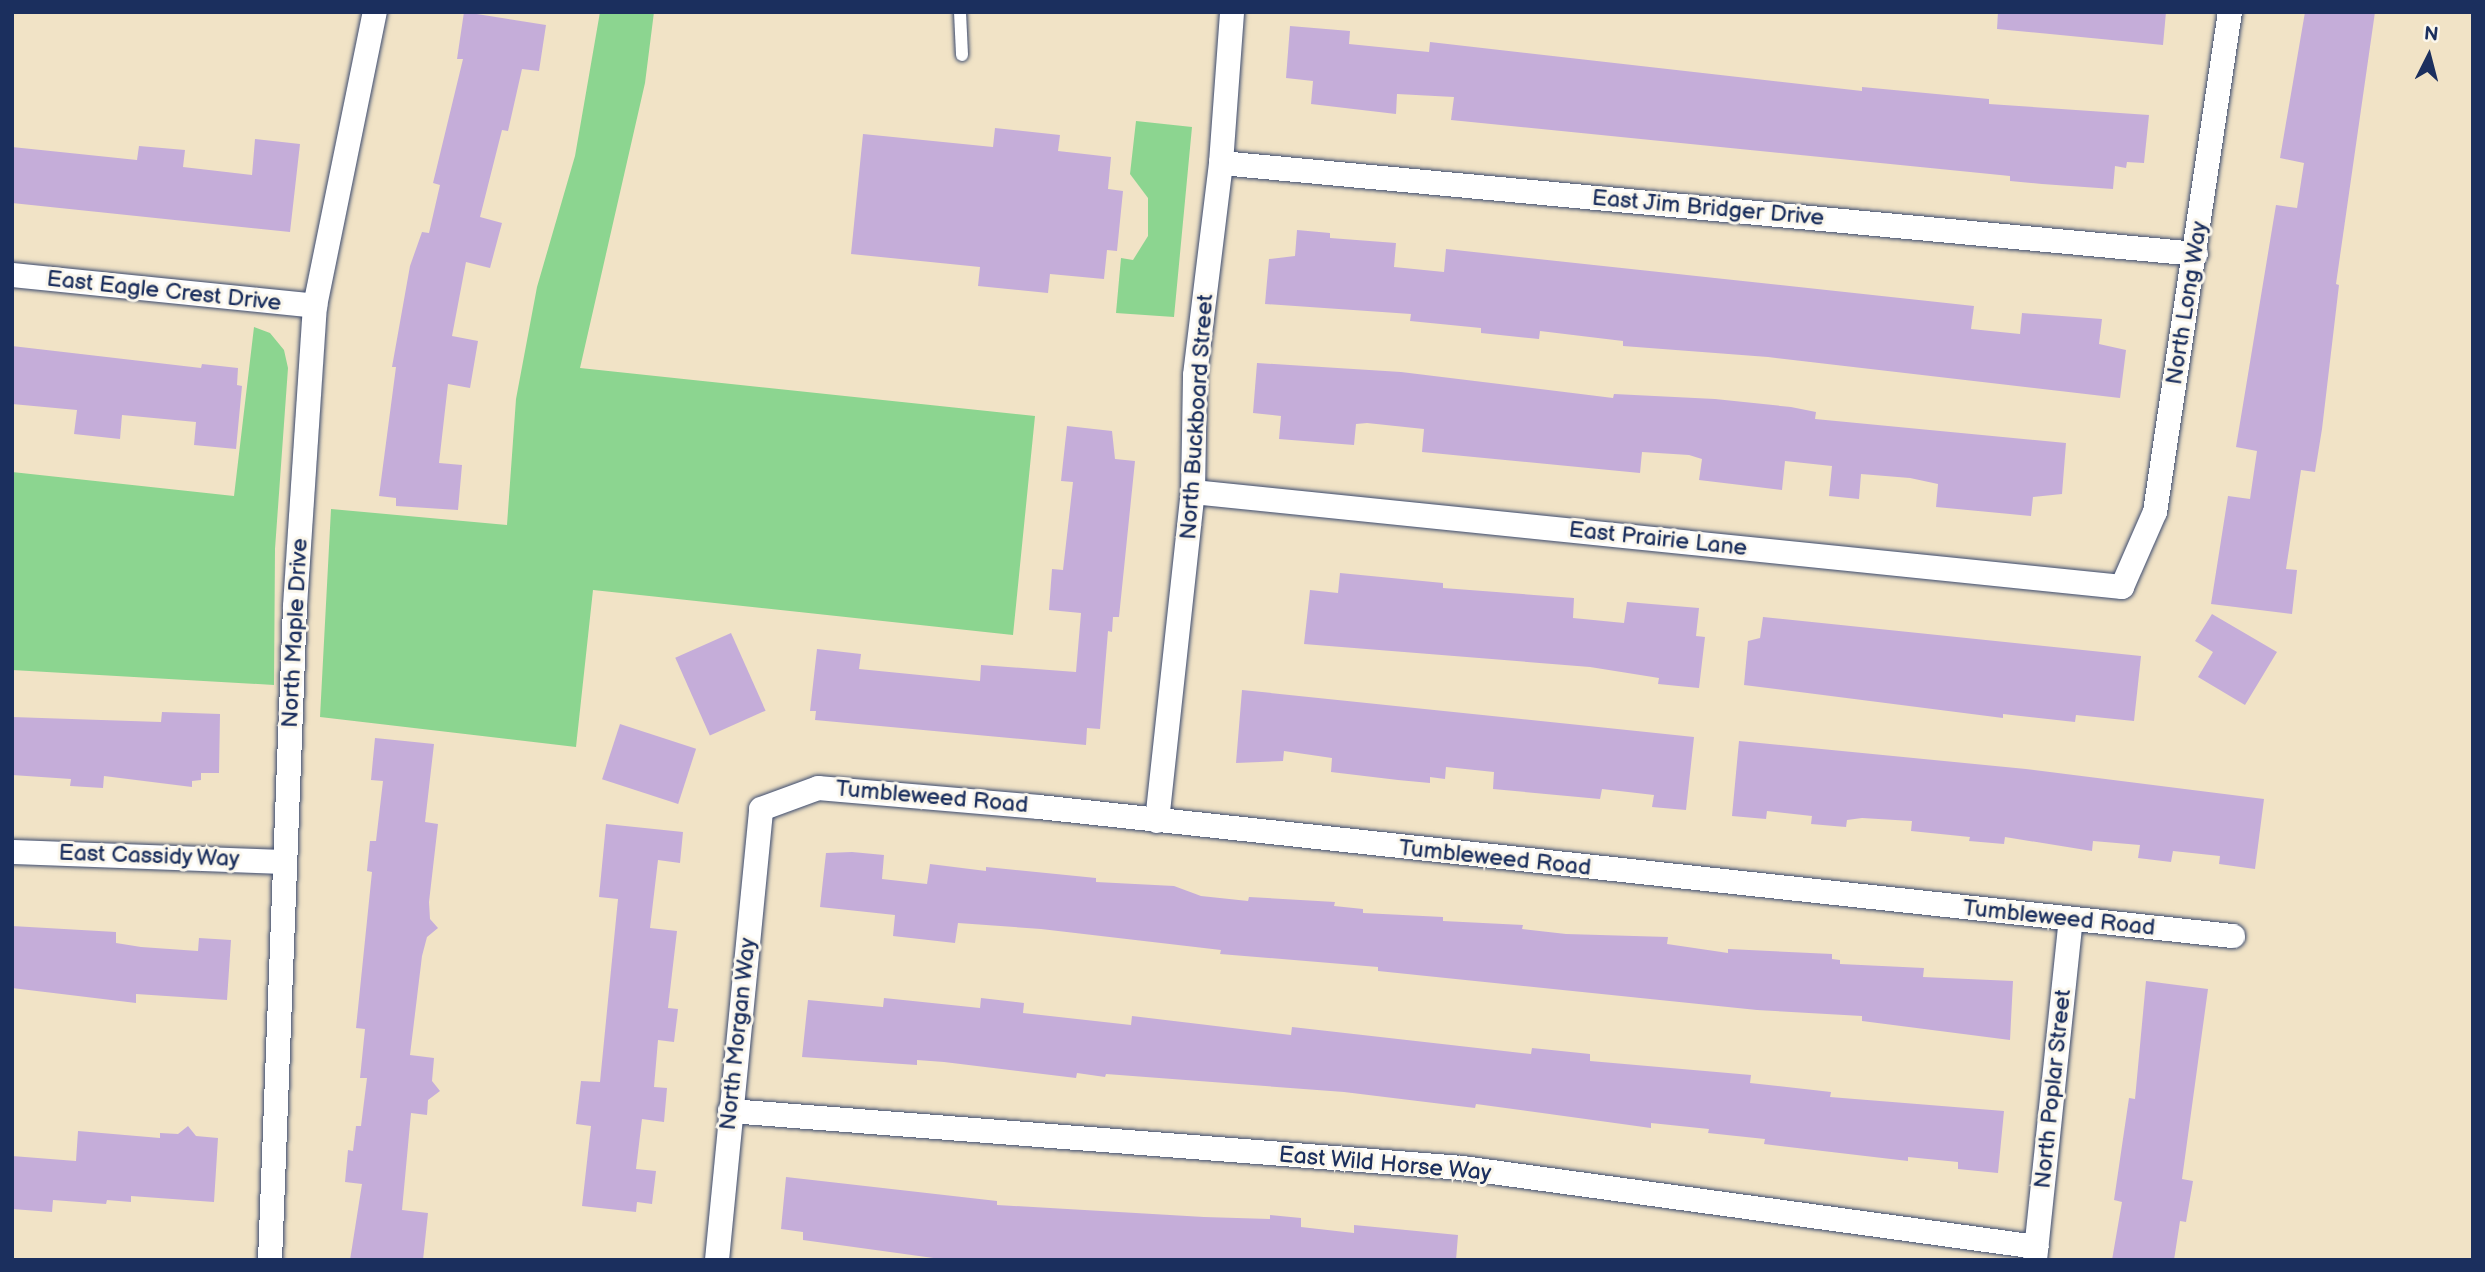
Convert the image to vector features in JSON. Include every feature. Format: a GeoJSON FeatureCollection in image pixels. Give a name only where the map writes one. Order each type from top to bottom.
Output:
{"type":"FeatureCollection","features":[{"type":"Feature","properties":{"kind":"street","name":"North Maple Drive"},"geometry":{"type":"LineString","coordinates":[[270,1260],[295,606],[316,306],[375,12]]}},
{"type":"Feature","properties":{"kind":"street","name":"North Buckboard Street"},"geometry":{"type":"LineString","coordinates":[[1157,821],[1193,492],[1195,375],[1221,163],[1232,12]]}},
{"type":"Feature","properties":{"kind":"street","name":"North Long Way"},"geometry":{"type":"LineString","coordinates":[[2122,587],[2155,512],[2196,254],[2230,12]]}},
{"type":"Feature","properties":{"kind":"street","name":"East Jim Bridger Drive"},"geometry":{"type":"LineString","coordinates":[[1221,163],[2196,254]]}},
{"type":"Feature","properties":{"kind":"street","name":"East Eagle Crest Drive"},"geometry":{"type":"LineString","coordinates":[[12,275],[316,306]]}},
{"type":"Feature","properties":{"kind":"street","name":"East Prairie Lane"},"geometry":{"type":"LineString","coordinates":[[1193,492],[2122,587]]}},
{"type":"Feature","properties":{"kind":"street","name":"Tumbleweed Road"},"geometry":{"type":"LineString","coordinates":[[761,809],[818,788],[1157,821],[2233,936]]}},
{"type":"Feature","properties":{"kind":"street","name":"North Morgan Way"},"geometry":{"type":"LineString","coordinates":[[717,1260],[761,809]]}},
{"type":"Feature","properties":{"kind":"street","name":"East Cassidy Way"},"geometry":{"type":"LineString","coordinates":[[12,852],[285,862]]}},
{"type":"Feature","properties":{"kind":"street","name":"North Poplar Street"},"geometry":{"type":"LineString","coordinates":[[2036,1253],[2071,919]]}},
{"type":"Feature","properties":{"kind":"street","name":"East Wild Horse Way"},"geometry":{"type":"LineString","coordinates":[[730,1111],[1463,1168],[2036,1253]]}},
{"type":"Feature","properties":{"kind":"lane"},"geometry":{"type":"LineString","coordinates":[[960,12],[962,55]]}},
{"type":"Feature","properties":{"kind":"green space"},"geometry":{"type":"Polygon","coordinates":[[[600,12],[654,12],[645,83],[580,368],[1035,416],[1013,635],[593,590],[576,747],[320,717],[331,509],[507,525],[516,399],[537,287],[575,156],[600,12]]]}},
{"type":"Feature","properties":{"kind":"green space"},"geometry":{"type":"Polygon","coordinates":[[[1136,121],[1192,127],[1174,317],[1116,313],[1121,258],[1133,260],[1148,236],[1148,198],[1130,174],[1136,121]]]}},
{"type":"Feature","properties":{"kind":"green space"},"geometry":{"type":"Polygon","coordinates":[[[254,327],[270,333],[284,350],[288,368],[275,549],[274,685],[12,670],[12,472],[234,496],[254,327]]]}},
{"type":"Feature","properties":{"kind":"building"},"geometry":{"type":"Polygon","coordinates":[[[464,12],[546,25],[539,71],[522,69],[508,131],[502,130],[480,217],[502,223],[490,268],[466,262],[452,336],[478,341],[470,388],[448,384],[439,463],[462,465],[458,510],[396,506],[396,498],[379,496],[396,367],[392,367],[410,266],[422,232],[429,233],[440,185],[433,183],[463,59],[457,59],[464,12]]]}},
{"type":"Feature","properties":{"kind":"building"},"geometry":{"type":"Polygon","coordinates":[[[1998,12],[2166,12],[2163,45],[1997,29],[1998,12]]]}},
{"type":"Feature","properties":{"kind":"building"},"geometry":{"type":"Polygon","coordinates":[[[2305,12],[2375,12],[2336,284],[2339,285],[2322,429],[2315,472],[2301,470],[2286,569],[2297,570],[2292,614],[2211,604],[2228,496],[2250,499],[2257,451],[2236,447],[2276,205],[2297,208],[2304,163],[2280,158],[2305,12]]]}},
{"type":"Feature","properties":{"kind":"building"},"geometry":{"type":"Polygon","coordinates":[[[1290,26],[1350,31],[1349,44],[1429,52],[1430,42],[1862,91],[1862,87],[1989,99],[1989,104],[2149,115],[2144,163],[2127,162],[2126,168],[2115,166],[2113,189],[2042,184],[2010,181],[2010,176],[1451,120],[1454,97],[1397,94],[1396,114],[1311,104],[1313,81],[1286,78],[1290,26]]]}},
{"type":"Feature","properties":{"kind":"building"},"geometry":{"type":"Polygon","coordinates":[[[995,128],[1060,135],[1058,151],[1111,157],[1108,189],[1123,191],[1117,251],[1107,250],[1104,279],[1050,274],[1048,293],[978,286],[980,267],[851,254],[863,134],[993,147],[995,128]]]}},
{"type":"Feature","properties":{"kind":"building"},"geometry":{"type":"Polygon","coordinates":[[[255,139],[300,144],[290,232],[12,203],[12,147],[137,160],[139,146],[185,150],[183,167],[252,175],[255,139]]]}},
{"type":"Feature","properties":{"kind":"building"},"geometry":{"type":"Polygon","coordinates":[[[1297,230],[1330,233],[1330,238],[1396,243],[1394,267],[1444,272],[1446,249],[1974,306],[1971,329],[2020,334],[2022,313],[2102,319],[2099,344],[2126,350],[2120,398],[1768,357],[1623,346],[1623,341],[1540,331],[1539,339],[1481,333],[1481,328],[1410,321],[1411,314],[1265,304],[1269,259],[1295,256],[1297,230]]]}},
{"type":"Feature","properties":{"kind":"building"},"geometry":{"type":"Polygon","coordinates":[[[12,346],[201,368],[202,364],[238,368],[237,385],[242,386],[236,449],[194,445],[196,422],[122,415],[120,439],[74,434],[77,410],[12,404],[12,346]]]}},
{"type":"Feature","properties":{"kind":"building"},"geometry":{"type":"Polygon","coordinates":[[[1257,363],[1401,372],[1613,398],[1614,394],[1715,399],[1816,412],[1815,419],[2066,443],[2062,494],[2033,497],[2031,516],[1936,507],[1938,484],[1910,478],[1861,474],[1859,499],[1829,496],[1832,466],[1785,461],[1782,490],[1699,480],[1702,459],[1689,455],[1642,452],[1640,473],[1422,452],[1424,429],[1367,423],[1356,424],[1354,445],[1279,439],[1281,416],[1253,413],[1257,363]]]}},
{"type":"Feature","properties":{"kind":"building"},"geometry":{"type":"Polygon","coordinates":[[[1067,426],[1112,431],[1115,459],[1135,461],[1119,617],[1113,617],[1112,632],[1108,631],[1100,729],[1087,728],[1086,745],[815,720],[816,711],[810,711],[817,649],[861,654],[859,669],[980,681],[981,665],[1076,672],[1081,613],[1049,610],[1052,569],[1063,570],[1073,482],[1061,481],[1067,426]]]}},
{"type":"Feature","properties":{"kind":"building"},"geometry":{"type":"Polygon","coordinates":[[[1340,573],[1443,583],[1443,588],[1574,598],[1573,618],[1624,623],[1627,602],[1699,608],[1696,636],[1705,637],[1699,688],[1658,684],[1659,678],[1590,667],[1304,644],[1310,590],[1338,593],[1340,573]]]}},
{"type":"Feature","properties":{"kind":"building"},"geometry":{"type":"Polygon","coordinates":[[[2212,614],[2277,652],[2245,705],[2198,677],[2213,652],[2195,641],[2212,614]]]}},
{"type":"Feature","properties":{"kind":"building"},"geometry":{"type":"Polygon","coordinates":[[[1763,617],[2141,656],[2134,721],[2076,715],[2075,722],[2003,714],[2003,718],[1744,685],[1748,641],[1760,638],[1763,617]]]}},
{"type":"Feature","properties":{"kind":"building"},"geometry":{"type":"Polygon","coordinates":[[[731,633],[766,711],[710,735],[675,658],[731,633]]]}},
{"type":"Feature","properties":{"kind":"building"},"geometry":{"type":"Polygon","coordinates":[[[1242,690],[1694,737],[1686,810],[1652,807],[1654,795],[1602,789],[1600,799],[1493,789],[1494,772],[1446,767],[1445,779],[1430,777],[1430,783],[1398,780],[1331,772],[1332,758],[1284,751],[1283,761],[1236,763],[1242,690]]]}},
{"type":"Feature","properties":{"kind":"building"},"geometry":{"type":"Polygon","coordinates":[[[162,712],[220,714],[219,773],[201,773],[201,780],[192,781],[192,787],[104,776],[103,788],[70,786],[71,779],[12,775],[12,717],[161,722],[162,712]]]}},
{"type":"Feature","properties":{"kind":"building"},"geometry":{"type":"Polygon","coordinates":[[[620,724],[696,749],[678,804],[602,779],[620,724]]]}},
{"type":"Feature","properties":{"kind":"building"},"geometry":{"type":"Polygon","coordinates":[[[375,738],[434,744],[425,822],[438,824],[429,902],[430,919],[438,928],[427,937],[422,956],[410,1055],[434,1058],[432,1081],[440,1091],[428,1100],[427,1115],[411,1113],[402,1210],[428,1213],[423,1260],[350,1260],[362,1184],[345,1182],[348,1150],[353,1151],[356,1126],[361,1126],[367,1078],[360,1078],[365,1029],[356,1028],[372,872],[367,871],[370,841],[376,841],[383,781],[371,780],[375,738]]]}},
{"type":"Feature","properties":{"kind":"building"},"geometry":{"type":"Polygon","coordinates":[[[1739,741],[2026,769],[2264,799],[2255,869],[2219,864],[2220,856],[2173,851],[2171,862],[2138,858],[2140,845],[2093,841],[2092,851],[2005,837],[2004,844],[1969,841],[1970,837],[1911,831],[1912,821],[1862,818],[1847,820],[1846,827],[1811,824],[1812,816],[1767,811],[1766,819],[1732,816],[1739,741]]]}},
{"type":"Feature","properties":{"kind":"building"},"geometry":{"type":"Polygon","coordinates":[[[606,824],[683,832],[680,863],[658,860],[650,928],[677,931],[668,1008],[678,1009],[674,1042],[658,1040],[654,1087],[667,1088],[664,1122],[642,1119],[636,1169],[656,1171],[652,1204],[637,1202],[636,1212],[582,1206],[591,1126],[576,1124],[581,1081],[600,1082],[618,899],[599,897],[606,824]]]}},
{"type":"Feature","properties":{"kind":"building"},"geometry":{"type":"Polygon","coordinates":[[[826,853],[884,855],[882,879],[927,884],[930,864],[986,871],[986,867],[1096,878],[1096,882],[1174,886],[1201,896],[1248,901],[1249,897],[1335,902],[1334,906],[1363,909],[1363,913],[1523,925],[1522,929],[1566,934],[1668,937],[1667,944],[1728,953],[1728,949],[1832,954],[1832,959],[1840,960],[1840,964],[1924,968],[1923,977],[2013,981],[2010,1040],[1862,1021],[1862,1016],[1757,1010],[1378,971],[1378,967],[1220,954],[1221,950],[1041,929],[958,923],[955,943],[893,936],[895,915],[820,907],[826,853]]]}},
{"type":"Feature","properties":{"kind":"building"},"geometry":{"type":"Polygon","coordinates":[[[12,926],[116,932],[116,943],[198,951],[199,938],[231,940],[227,1000],[136,994],[136,1003],[12,988],[12,926]]]}},
{"type":"Feature","properties":{"kind":"building"},"geometry":{"type":"Polygon","coordinates":[[[2146,981],[2208,989],[2182,1179],[2193,1181],[2186,1222],[2180,1221],[2174,1260],[2112,1260],[2122,1202],[2114,1200],[2129,1098],[2135,1099],[2146,981]]]}},
{"type":"Feature","properties":{"kind":"building"},"geometry":{"type":"Polygon","coordinates":[[[884,998],[980,1008],[981,998],[1024,1003],[1023,1013],[1131,1025],[1132,1016],[1291,1035],[1292,1027],[1531,1054],[1532,1048],[1590,1054],[1590,1061],[1751,1075],[1750,1083],[1831,1092],[1830,1097],[2004,1111],[1998,1173],[1958,1169],[1958,1162],[1908,1157],[1908,1161],[1764,1144],[1765,1139],[1708,1133],[1709,1129],[1651,1123],[1651,1128],[1476,1104],[1475,1108],[1344,1092],[1106,1074],[1105,1077],[1077,1073],[1076,1078],[917,1060],[917,1065],[802,1057],[808,1000],[883,1007],[884,998]]]}},
{"type":"Feature","properties":{"kind":"building"},"geometry":{"type":"Polygon","coordinates":[[[188,1126],[196,1136],[218,1138],[214,1202],[131,1196],[131,1202],[107,1200],[106,1204],[53,1200],[52,1212],[12,1209],[12,1156],[76,1161],[78,1131],[160,1138],[160,1133],[178,1134],[188,1126]]]}},
{"type":"Feature","properties":{"kind":"building"},"geometry":{"type":"Polygon","coordinates":[[[786,1177],[997,1201],[997,1205],[1204,1217],[1270,1219],[1270,1215],[1301,1218],[1301,1227],[1354,1233],[1354,1225],[1458,1235],[1456,1260],[948,1260],[803,1240],[803,1232],[781,1229],[786,1177]]]}}]}
